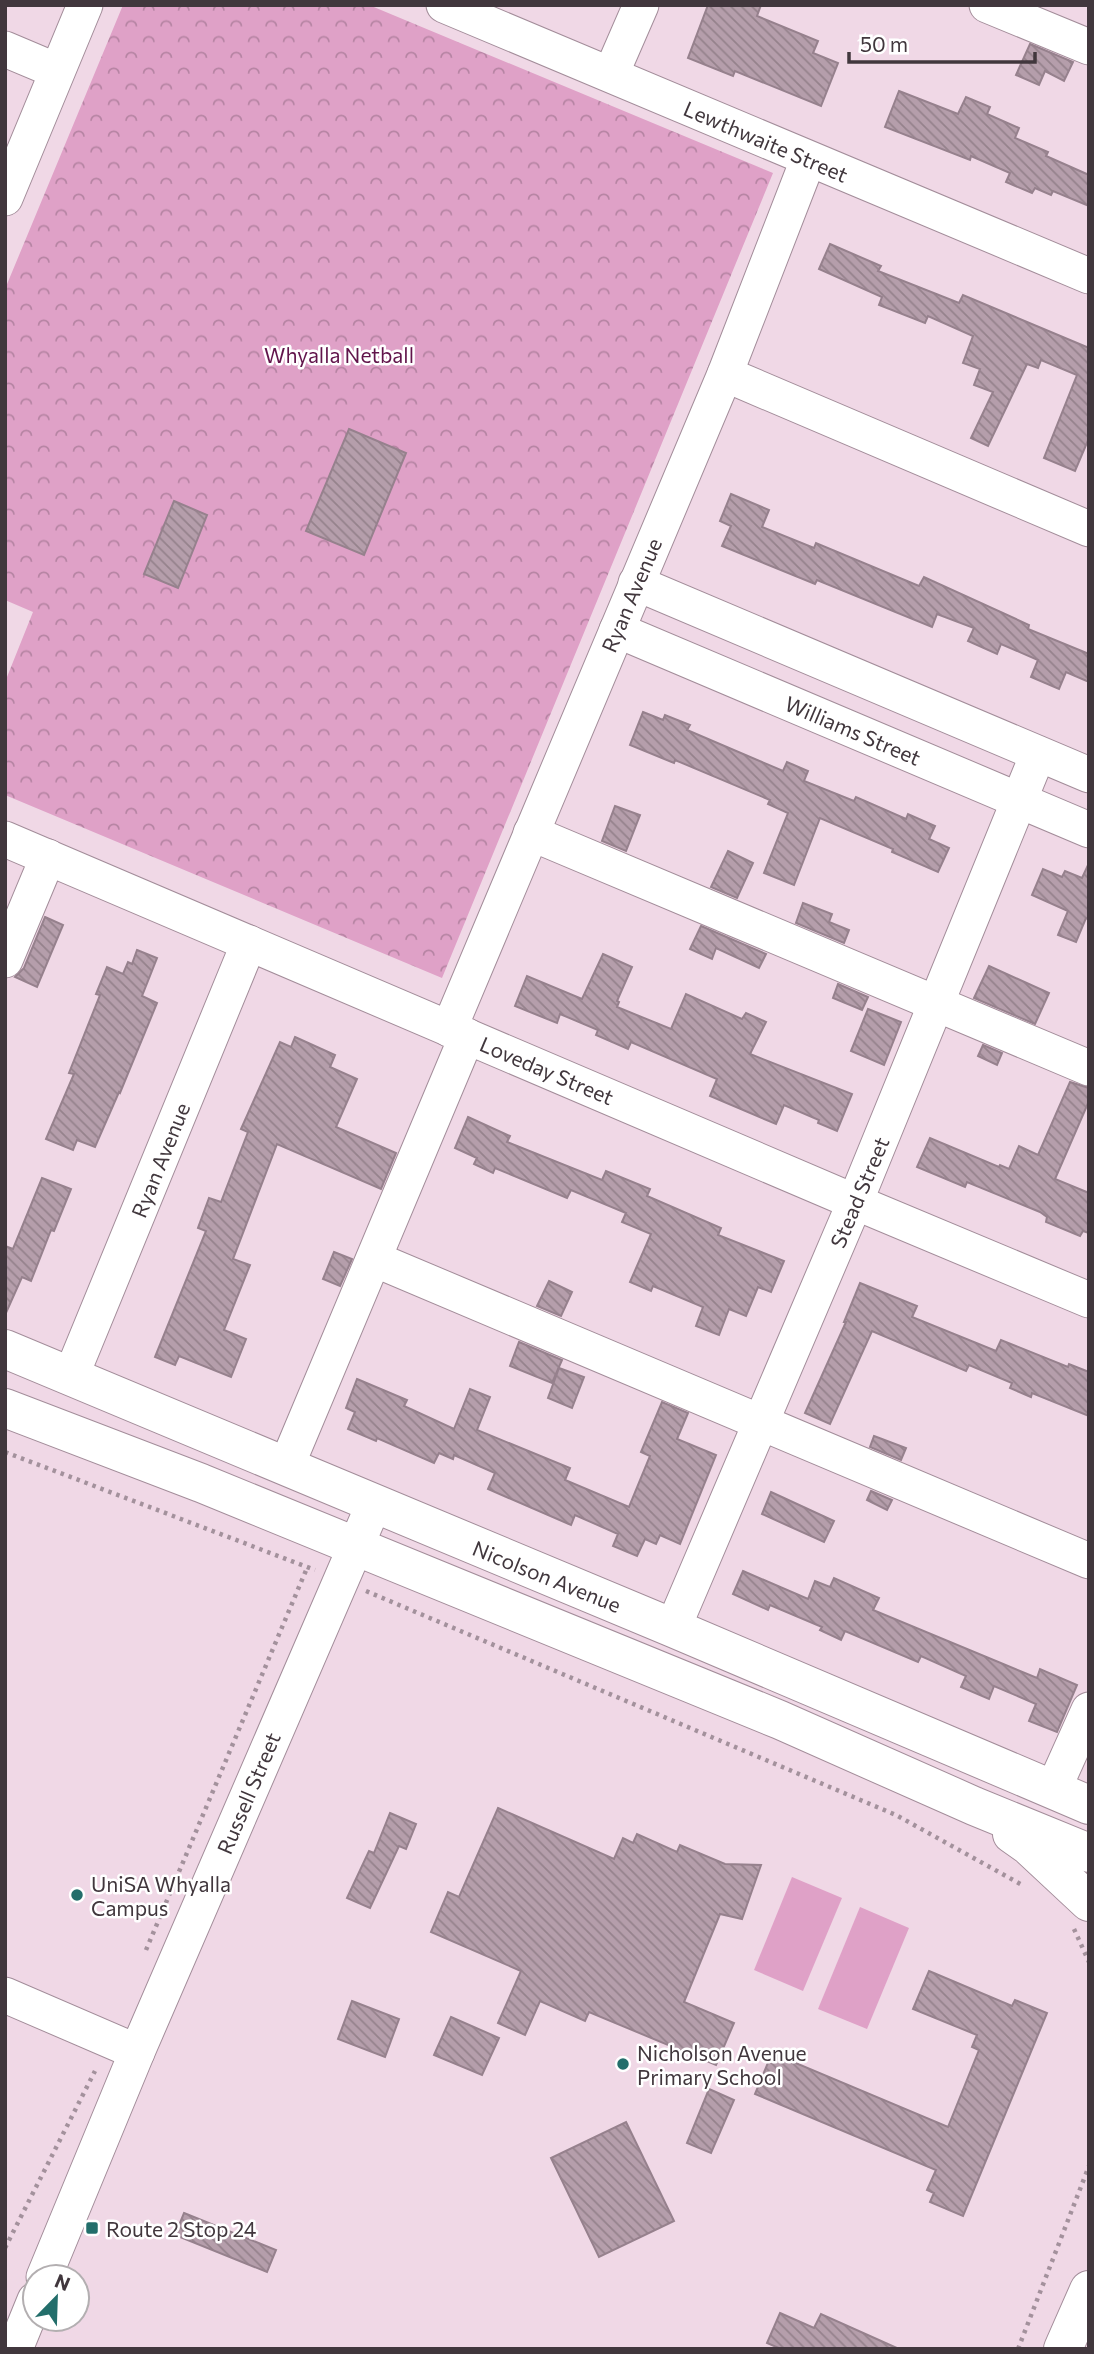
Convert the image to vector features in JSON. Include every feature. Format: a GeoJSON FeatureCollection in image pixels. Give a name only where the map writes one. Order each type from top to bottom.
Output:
{"type":"FeatureCollection","features":[{"type":"Feature","properties":{"kind":"main road","name":"Nicolson Avenue"},"geometry":{"type":"LineString","coordinates":[[5,1349],[1089,1805]]}},
{"type":"Feature","properties":{"kind":"main road"},"geometry":{"type":"LineString","coordinates":[[5,1408],[201,1483],[347,1563],[780,1720],[974,1806],[1089,1853]]}},
{"type":"Feature","properties":{"kind":"main road"},"geometry":{"type":"LineString","coordinates":[[974,1806],[1029,1846],[1079,1911]]}},
{"type":"Feature","properties":{"kind":"main road"},"geometry":{"type":"LineString","coordinates":[[1063,2349],[1089,2290]]}},
{"type":"Feature","properties":{"kind":"street"},"geometry":{"type":"LineString","coordinates":[[5,198],[85,5]]}},
{"type":"Feature","properties":{"kind":"street","name":"Lewthwaite Street"},"geometry":{"type":"LineString","coordinates":[[444,5],[1089,276]]}},
{"type":"Feature","properties":{"kind":"street"},"geometry":{"type":"LineString","coordinates":[[611,74],[641,5]]}},
{"type":"Feature","properties":{"kind":"street"},"geometry":{"type":"LineString","coordinates":[[987,5],[1089,47]]}},
{"type":"Feature","properties":{"kind":"street"},"geometry":{"type":"LineString","coordinates":[[5,50],[57,71]]}},
{"type":"Feature","properties":{"kind":"street","name":"Ryan Avenue"},"geometry":{"type":"LineString","coordinates":[[286,1467],[374,1259],[531,833],[725,374],[808,160]]}},
{"type":"Feature","properties":{"kind":"street"},"geometry":{"type":"LineString","coordinates":[[725,374],[1089,529]]}},
{"type":"Feature","properties":{"kind":"street"},"geometry":{"type":"LineString","coordinates":[[636,583],[1089,775]]}},
{"type":"Feature","properties":{"kind":"street","name":"Williams Street"},"geometry":{"type":"LineString","coordinates":[[617,630],[1089,830]]}},
{"type":"Feature","properties":{"kind":"street","name":"Stead Street"},"geometry":{"type":"LineString","coordinates":[[673,1628],[855,1202],[1038,754]]}},
{"type":"Feature","properties":{"kind":"street"},"geometry":{"type":"LineString","coordinates":[[531,833],[1089,1068]]}},
{"type":"Feature","properties":{"kind":"street","name":"Loveday Street"},"geometry":{"type":"LineString","coordinates":[[5,839],[1089,1300]]}},
{"type":"Feature","properties":{"kind":"street"},"geometry":{"type":"LineString","coordinates":[[5,960],[48,858]]}},
{"type":"Feature","properties":{"kind":"street","name":"Ryan Avenue"},"geometry":{"type":"LineString","coordinates":[[71,1376],[249,943]]}},
{"type":"Feature","properties":{"kind":"street"},"geometry":{"type":"LineString","coordinates":[[374,1259],[1089,1561]]}},
{"type":"Feature","properties":{"kind":"street","name":"Russell Street"},"geometry":{"type":"LineString","coordinates":[[49,2263],[123,2045],[374,1504]]}},
{"type":"Feature","properties":{"kind":"street"},"geometry":{"type":"LineString","coordinates":[[1053,1790],[1089,1710]]}},
{"type":"Feature","properties":{"kind":"street"},"geometry":{"type":"LineString","coordinates":[[5,1996],[123,2045]]}},
{"type":"Feature","properties":{"kind":"path"},"geometry":{"type":"LineString","coordinates":[[5,1452],[307,1567],[347,1563],[896,1815],[1028,1889]]}},
{"type":"Feature","properties":{"kind":"path"},"geometry":{"type":"LineString","coordinates":[[141,1963],[307,1567]]}},
{"type":"Feature","properties":{"kind":"path"},"geometry":{"type":"LineString","coordinates":[[1079,1911],[1089,1962]]}},
{"type":"Feature","properties":{"kind":"path"},"geometry":{"type":"LineString","coordinates":[[5,2248],[104,2053],[123,2045]]}},
{"type":"Feature","properties":{"kind":"path"},"geometry":{"type":"LineString","coordinates":[[1018,2349],[1089,2166]]}},
{"type":"Feature","properties":{"kind":"green space","name":"Whyalla Netball"},"geometry":{"type":"Polygon","coordinates":[[[123,5],[369,5],[773,173],[442,978],[5,795],[5,682],[33,612],[5,600],[5,289],[123,5]]]}},
{"type":"Feature","properties":{"kind":"green space"},"geometry":{"type":"Polygon","coordinates":[[[792,1877],[842,1898],[803,1991],[754,1970],[792,1877]]]}},
{"type":"Feature","properties":{"kind":"green space"},"geometry":{"type":"Polygon","coordinates":[[[860,1907],[909,1928],[867,2029],[818,2009],[860,1907]]]}},
{"type":"Feature","properties":{"kind":"building"},"geometry":{"type":"Polygon","coordinates":[[[708,5],[761,5],[757,16],[818,41],[813,53],[838,63],[821,106],[735,71],[733,76],[688,58],[708,5]]]}},
{"type":"Feature","properties":{"kind":"building"},"geometry":{"type":"Polygon","coordinates":[[[1030,44],[1073,62],[1064,81],[1045,71],[1039,85],[1016,75],[1030,44]]]}},
{"type":"Feature","properties":{"kind":"building"},"geometry":{"type":"Polygon","coordinates":[[[899,91],[958,114],[966,97],[990,107],[987,114],[1019,128],[1015,138],[1048,152],[1046,156],[1089,175],[1089,206],[1053,191],[1051,195],[1035,188],[1032,193],[1006,182],[1010,173],[971,156],[970,160],[885,127],[899,91]]]}},
{"type":"Feature","properties":{"kind":"building"},"geometry":{"type":"Polygon","coordinates":[[[830,244],[881,266],[878,271],[959,303],[963,295],[1089,348],[1089,438],[1075,471],[1044,458],[1077,375],[1041,360],[1038,368],[1027,364],[988,446],[971,438],[993,392],[974,385],[980,369],[963,363],[973,336],[928,316],[925,323],[879,305],[882,297],[819,269],[830,244]]]}},
{"type":"Feature","properties":{"kind":"building"},"geometry":{"type":"Polygon","coordinates":[[[349,429],[406,453],[364,555],[306,531],[349,429]]]}},
{"type":"Feature","properties":{"kind":"building"},"geometry":{"type":"Polygon","coordinates":[[[731,494],[769,510],[762,527],[814,548],[816,543],[919,586],[924,577],[1029,625],[1028,629],[1089,654],[1089,682],[1066,672],[1059,689],[1031,677],[1038,660],[1001,644],[997,654],[968,641],[974,628],[937,614],[932,627],[817,580],[815,584],[722,546],[731,526],[720,521],[731,494]]]}},
{"type":"Feature","properties":{"kind":"building"},"geometry":{"type":"Polygon","coordinates":[[[174,501],[207,515],[178,588],[144,574],[174,501]]]}},
{"type":"Feature","properties":{"kind":"building"},"geometry":{"type":"Polygon","coordinates":[[[643,712],[663,720],[665,715],[690,725],[687,730],[783,771],[787,762],[808,771],[804,781],[854,801],[856,797],[906,819],[908,814],[935,826],[929,839],[949,848],[938,872],[892,852],[893,849],[820,818],[794,885],[764,873],[788,813],[768,804],[770,800],[675,760],[674,763],[630,745],[643,712]]]}},
{"type":"Feature","properties":{"kind":"building"},"geometry":{"type":"Polygon","coordinates":[[[615,806],[640,815],[626,851],[602,841],[615,806]]]}},
{"type":"Feature","properties":{"kind":"building"},"geometry":{"type":"Polygon","coordinates":[[[728,851],[753,863],[737,898],[711,887],[728,851]]]}},
{"type":"Feature","properties":{"kind":"building"},"geometry":{"type":"Polygon","coordinates":[[[1089,863],[1089,920],[1086,918],[1076,942],[1058,935],[1068,911],[1032,895],[1043,869],[1062,877],[1065,871],[1082,878],[1089,863]]]}},
{"type":"Feature","properties":{"kind":"building"},"geometry":{"type":"Polygon","coordinates":[[[803,903],[832,914],[829,922],[849,930],[844,943],[796,923],[803,903]]]}},
{"type":"Feature","properties":{"kind":"building"},"geometry":{"type":"Polygon","coordinates":[[[45,917],[63,925],[37,987],[15,977],[24,968],[45,917]]]}},
{"type":"Feature","properties":{"kind":"building"},"geometry":{"type":"Polygon","coordinates":[[[701,926],[766,954],[759,968],[716,948],[712,959],[690,949],[701,926]]]}},
{"type":"Feature","properties":{"kind":"building"},"geometry":{"type":"Polygon","coordinates":[[[137,950],[157,958],[142,996],[157,1003],[95,1147],[77,1140],[73,1150],[46,1139],[74,1074],[69,1073],[100,995],[96,994],[107,967],[123,974],[128,962],[132,964],[137,950]]]}},
{"type":"Feature","properties":{"kind":"building"},"geometry":{"type":"Polygon","coordinates":[[[603,954],[632,967],[617,1001],[617,1007],[671,1029],[686,994],[742,1019],[746,1013],[766,1022],[750,1054],[852,1094],[837,1131],[784,1105],[776,1124],[710,1096],[717,1079],[631,1042],[628,1049],[596,1035],[598,1030],[560,1014],[557,1023],[515,1006],[527,976],[582,999],[603,954]]]}},
{"type":"Feature","properties":{"kind":"building"},"geometry":{"type":"Polygon","coordinates":[[[989,966],[1049,993],[1035,1024],[974,998],[989,966]]]}},
{"type":"Feature","properties":{"kind":"building"},"geometry":{"type":"Polygon","coordinates":[[[838,984],[868,997],[862,1010],[833,998],[838,984]]]}},
{"type":"Feature","properties":{"kind":"building"},"geometry":{"type":"Polygon","coordinates":[[[868,1009],[901,1022],[884,1065],[851,1051],[868,1009]]]}},
{"type":"Feature","properties":{"kind":"building"},"geometry":{"type":"Polygon","coordinates":[[[295,1037],[335,1055],[330,1067],[357,1079],[336,1127],[396,1153],[381,1189],[277,1144],[233,1259],[250,1265],[224,1330],[246,1339],[231,1377],[179,1356],[175,1365],[155,1357],[206,1231],[198,1228],[209,1198],[221,1202],[248,1132],[241,1129],[280,1042],[291,1047],[295,1037]]]}},
{"type":"Feature","properties":{"kind":"building"},"geometry":{"type":"Polygon","coordinates":[[[983,1045],[1002,1053],[997,1065],[978,1056],[983,1045]]]}},
{"type":"Feature","properties":{"kind":"building"},"geometry":{"type":"Polygon","coordinates":[[[1070,1082],[1089,1088],[1089,1101],[1055,1179],[1089,1193],[1089,1233],[1083,1231],[1080,1236],[1046,1222],[1047,1217],[1040,1212],[967,1182],[965,1187],[917,1167],[930,1138],[1009,1169],[1019,1146],[1038,1155],[1070,1082]]]}},
{"type":"Feature","properties":{"kind":"building"},"geometry":{"type":"Polygon","coordinates":[[[468,1117],[510,1136],[507,1142],[602,1180],[606,1171],[650,1189],[647,1196],[721,1228],[718,1235],[784,1261],[771,1292],[758,1287],[746,1316],[729,1309],[719,1335],[696,1326],[703,1307],[653,1286],[651,1291],[630,1282],[651,1234],[622,1222],[626,1213],[571,1190],[567,1198],[495,1168],[493,1173],[474,1164],[477,1158],[455,1148],[468,1117]]]}},
{"type":"Feature","properties":{"kind":"building"},"geometry":{"type":"Polygon","coordinates":[[[42,1178],[71,1189],[31,1281],[22,1277],[5,1315],[5,1246],[13,1249],[42,1178]]]}},
{"type":"Feature","properties":{"kind":"building"},"geometry":{"type":"Polygon","coordinates":[[[334,1252],[352,1259],[340,1286],[323,1279],[334,1252]]]}},
{"type":"Feature","properties":{"kind":"building"},"geometry":{"type":"Polygon","coordinates":[[[549,1281],[572,1292],[561,1316],[537,1306],[549,1281]]]}},
{"type":"Feature","properties":{"kind":"building"},"geometry":{"type":"Polygon","coordinates":[[[860,1283],[917,1306],[912,1317],[996,1351],[1001,1340],[1068,1367],[1069,1364],[1089,1372],[1089,1416],[1032,1393],[1031,1397],[1010,1388],[1012,1383],[969,1365],[966,1371],[872,1331],[830,1424],[805,1413],[846,1322],[860,1283]]]}},
{"type":"Feature","properties":{"kind":"building"},"geometry":{"type":"Polygon","coordinates":[[[519,1342],[562,1360],[552,1383],[510,1366],[519,1342]]]}},
{"type":"Feature","properties":{"kind":"building"},"geometry":{"type":"Polygon","coordinates":[[[559,1368],[584,1377],[572,1408],[548,1398],[559,1368]]]}},
{"type":"Feature","properties":{"kind":"building"},"geometry":{"type":"Polygon","coordinates":[[[357,1379],[407,1400],[404,1406],[454,1429],[470,1389],[490,1397],[477,1430],[570,1468],[565,1480],[629,1507],[650,1456],[641,1452],[662,1402],[688,1413],[677,1439],[716,1455],[680,1544],[660,1535],[656,1544],[645,1539],[637,1556],[613,1546],[618,1534],[575,1515],[571,1525],[488,1489],[495,1473],[454,1455],[453,1459],[439,1453],[434,1463],[377,1438],[376,1441],[348,1429],[355,1412],[346,1408],[357,1379]]]}},
{"type":"Feature","properties":{"kind":"building"},"geometry":{"type":"Polygon","coordinates":[[[874,1436],[906,1448],[901,1460],[870,1447],[874,1436]]]}},
{"type":"Feature","properties":{"kind":"building"},"geometry":{"type":"Polygon","coordinates":[[[871,1491],[892,1500],[887,1510],[867,1500],[871,1491]]]}},
{"type":"Feature","properties":{"kind":"building"},"geometry":{"type":"Polygon","coordinates":[[[771,1492],[834,1521],[824,1542],[762,1514],[771,1492]]]}},
{"type":"Feature","properties":{"kind":"building"},"geometry":{"type":"Polygon","coordinates":[[[743,1571],[808,1599],[815,1581],[830,1587],[834,1578],[879,1598],[873,1610],[1037,1678],[1040,1669],[1077,1685],[1057,1732],[1029,1721],[1036,1704],[994,1686],[989,1699],[961,1687],[966,1676],[921,1656],[918,1662],[845,1631],[841,1640],[820,1630],[822,1627],[770,1605],[768,1610],[733,1594],[743,1571]]]}},
{"type":"Feature","properties":{"kind":"building"},"geometry":{"type":"Polygon","coordinates":[[[498,1808],[614,1859],[623,1838],[633,1843],[637,1834],[677,1852],[680,1845],[725,1864],[761,1865],[742,1919],[720,1914],[684,2002],[734,2023],[716,2065],[589,2012],[585,2021],[540,2001],[525,2035],[498,2023],[521,1971],[431,1932],[448,1892],[459,1897],[498,1808]]]}},
{"type":"Feature","properties":{"kind":"building"},"geometry":{"type":"Polygon","coordinates":[[[390,1813],[416,1824],[406,1849],[399,1846],[370,1908],[347,1898],[369,1851],[374,1853],[390,1813]]]}},
{"type":"Feature","properties":{"kind":"building"},"geometry":{"type":"Polygon","coordinates":[[[929,1971],[1012,2006],[1015,2000],[1047,2013],[963,2216],[930,2202],[934,2193],[927,2190],[936,2170],[755,2094],[772,2053],[948,2127],[979,2050],[972,2047],[977,2035],[913,2009],[929,1971]]]}},
{"type":"Feature","properties":{"kind":"building"},"geometry":{"type":"Polygon","coordinates":[[[352,2001],[399,2019],[385,2057],[338,2039],[352,2001]]]}},
{"type":"Feature","properties":{"kind":"building"},"geometry":{"type":"Polygon","coordinates":[[[451,2017],[499,2038],[482,2075],[434,2055],[451,2017]]]}},
{"type":"Feature","properties":{"kind":"building"},"geometry":{"type":"Polygon","coordinates":[[[709,2089],[734,2100],[711,2153],[687,2143],[709,2089]]]}},
{"type":"Feature","properties":{"kind":"building"},"geometry":{"type":"Polygon","coordinates":[[[626,2122],[674,2221],[599,2257],[551,2158],[626,2122]]]}},
{"type":"Feature","properties":{"kind":"building"},"geometry":{"type":"Polygon","coordinates":[[[184,2213],[276,2250],[267,2272],[175,2235],[184,2213]]]}},
{"type":"Feature","properties":{"kind":"building"},"geometry":{"type":"Polygon","coordinates":[[[780,2313],[814,2328],[821,2314],[899,2349],[781,2349],[767,2343],[780,2313]]]}},
{"type":"Feature","properties":{"kind":"place","name":"UniSA Whyalla Campus"},"geometry":{"type":"Point","coordinates":[77,1895]}},
{"type":"Feature","properties":{"kind":"place","name":"Nicholson Avenue Primary School"},"geometry":{"type":"Point","coordinates":[623,2064]}},
{"type":"Feature","properties":{"kind":"place","name":"Route 2 Stop 24"},"geometry":{"type":"Point","coordinates":[92,2228]}}]}
